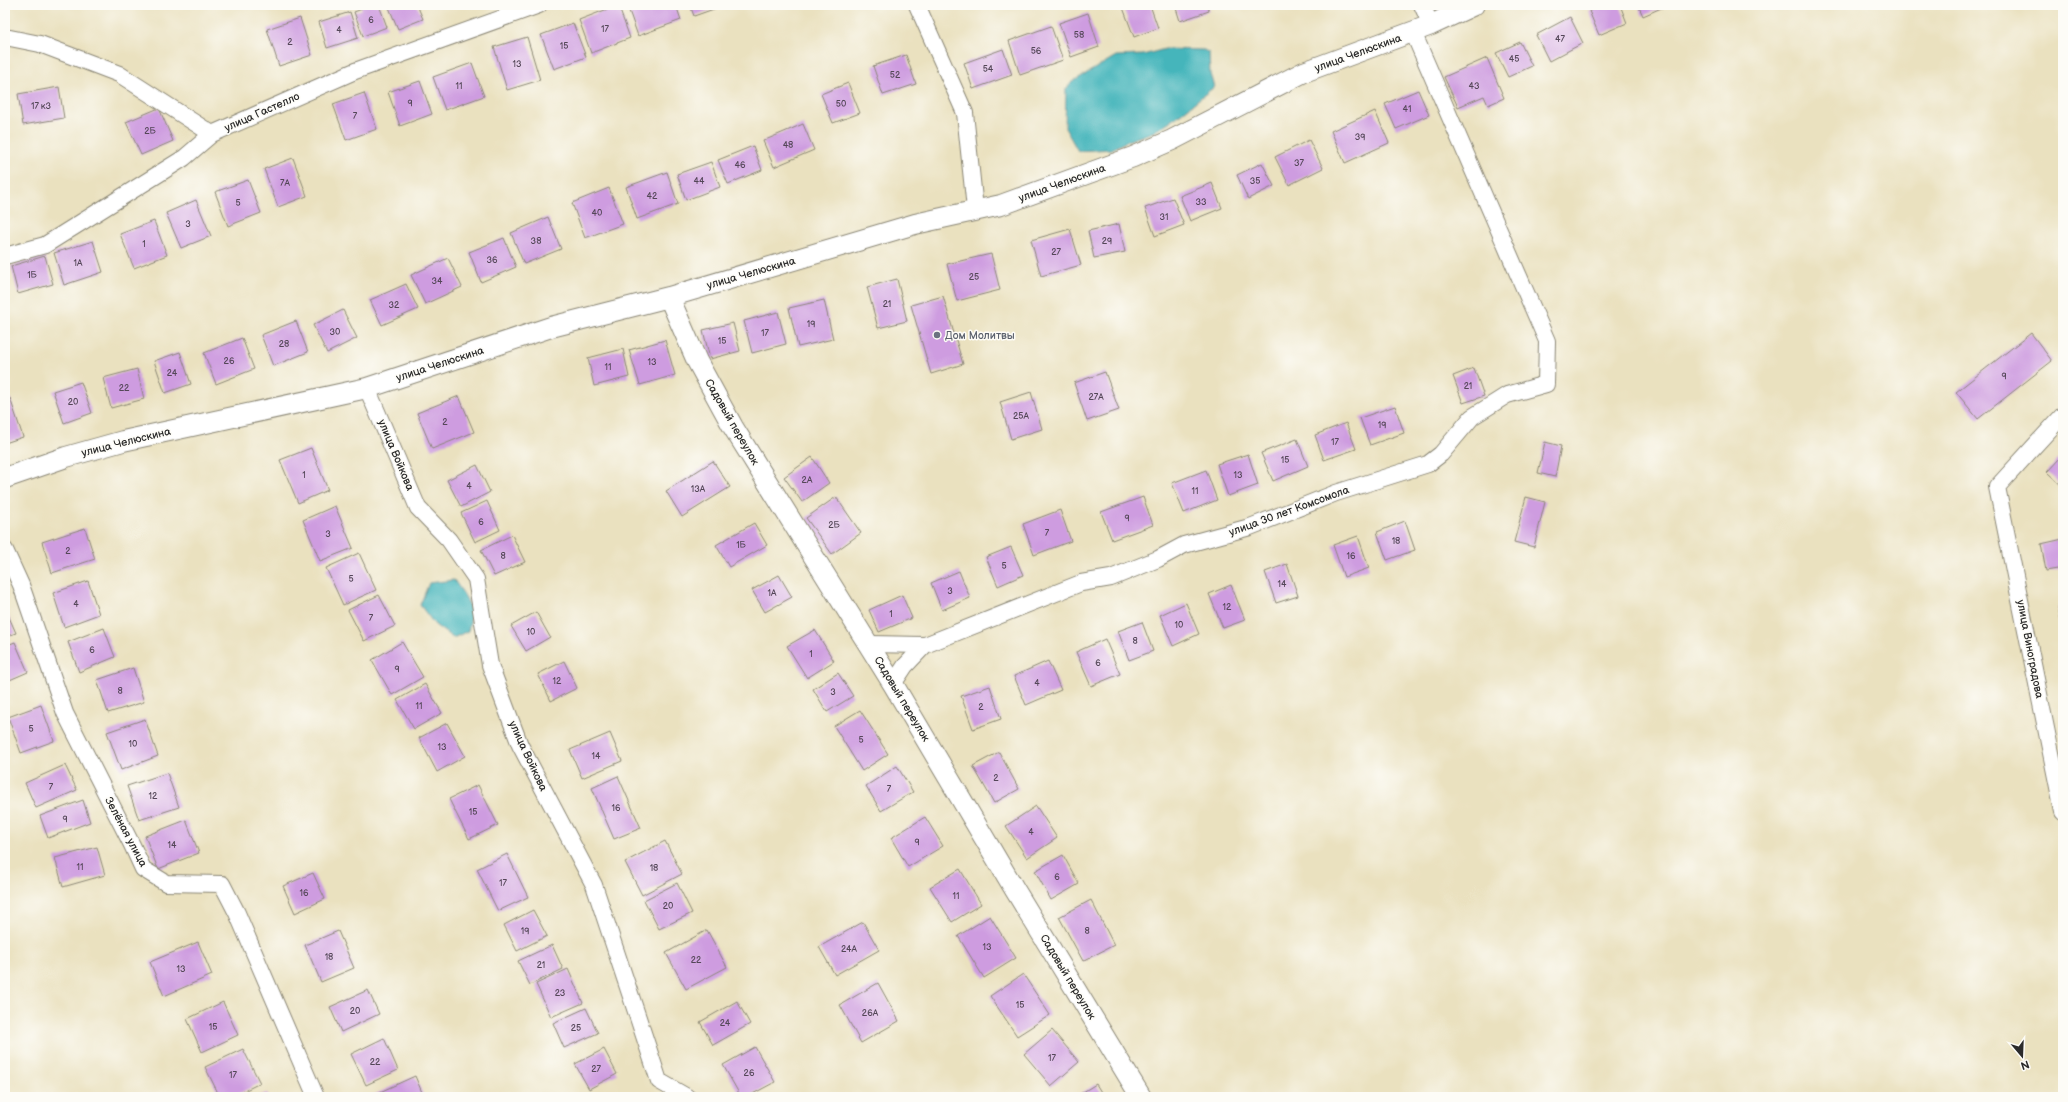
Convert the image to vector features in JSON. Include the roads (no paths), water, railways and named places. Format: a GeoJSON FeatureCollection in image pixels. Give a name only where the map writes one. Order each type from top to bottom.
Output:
{"type":"FeatureCollection","features":[{"type":"Feature","properties":{"kind":"street","name":"улица Гастелло"},"geometry":{"type":"LineString","coordinates":[[5,256],[45,245],[184,158],[212,134],[355,71],[539,5]]}},
{"type":"Feature","properties":{"kind":"street"},"geometry":{"type":"LineString","coordinates":[[917,5],[965,113],[975,209]]}},
{"type":"Feature","properties":{"kind":"street"},"geometry":{"type":"LineString","coordinates":[[1422,5],[1422,29]]}},
{"type":"Feature","properties":{"kind":"street","name":"улица Челюскина"},"geometry":{"type":"LineString","coordinates":[[5,478],[66,457],[123,441],[367,388],[551,327],[669,297],[915,224],[975,209],[1001,205],[1134,158],[1304,72],[1422,29],[1474,5]]}},
{"type":"Feature","properties":{"kind":"street","name":"улица 30 лет Комсомола"},"geometry":{"type":"LineString","coordinates":[[868,644],[925,645],[1081,583],[1111,578],[1158,559],[1184,545],[1250,527],[1336,493],[1428,464],[1441,454],[1472,417],[1507,395],[1546,384],[1547,341],[1422,29]]}},
{"type":"Feature","properties":{"kind":"street"},"geometry":{"type":"LineString","coordinates":[[5,37],[40,44],[119,74],[212,134]]}},
{"type":"Feature","properties":{"kind":"street","name":"Садовый переулок"},"geometry":{"type":"LineString","coordinates":[[669,297],[697,361],[733,427],[894,684],[1015,890],[1141,1097]]}},
{"type":"Feature","properties":{"kind":"street","name":"улица Войкова"},"geometry":{"type":"LineString","coordinates":[[367,388],[418,508],[449,540],[476,579],[490,665],[520,745],[594,885],[659,1081],[688,1097]]}},
{"type":"Feature","properties":{"kind":"street","name":"улица Виноградова"},"geometry":{"type":"LineString","coordinates":[[2063,415],[1997,487],[2063,812]]}},
{"type":"Feature","properties":{"kind":"street","name":"Зелёная улица"},"geometry":{"type":"LineString","coordinates":[[5,550],[21,585],[65,713],[143,869],[166,883],[222,884],[237,913],[316,1097]]}},
{"type":"Feature","properties":{"kind":"street","name":"улица 30 лет Комсомола"},"geometry":{"type":"LineString","coordinates":[[894,684],[905,666],[925,645]]}},
{"type":"Feature","properties":{"kind":"water"},"geometry":{"type":"Polygon","coordinates":[[[1165,49],[1204,50],[1209,53],[1210,74],[1214,87],[1175,118],[1153,132],[1127,141],[1112,149],[1078,151],[1065,128],[1066,89],[1072,82],[1116,56],[1143,55],[1165,49]]]}},
{"type":"Feature","properties":{"kind":"water"},"geometry":{"type":"Polygon","coordinates":[[[454,580],[466,598],[471,616],[468,631],[453,638],[435,625],[420,605],[429,583],[454,580]]]}},
{"type":"Feature","properties":{"kind":"place","name":"Дом Молитвы"},"geometry":{"type":"Point","coordinates":[937,335]}}]}
